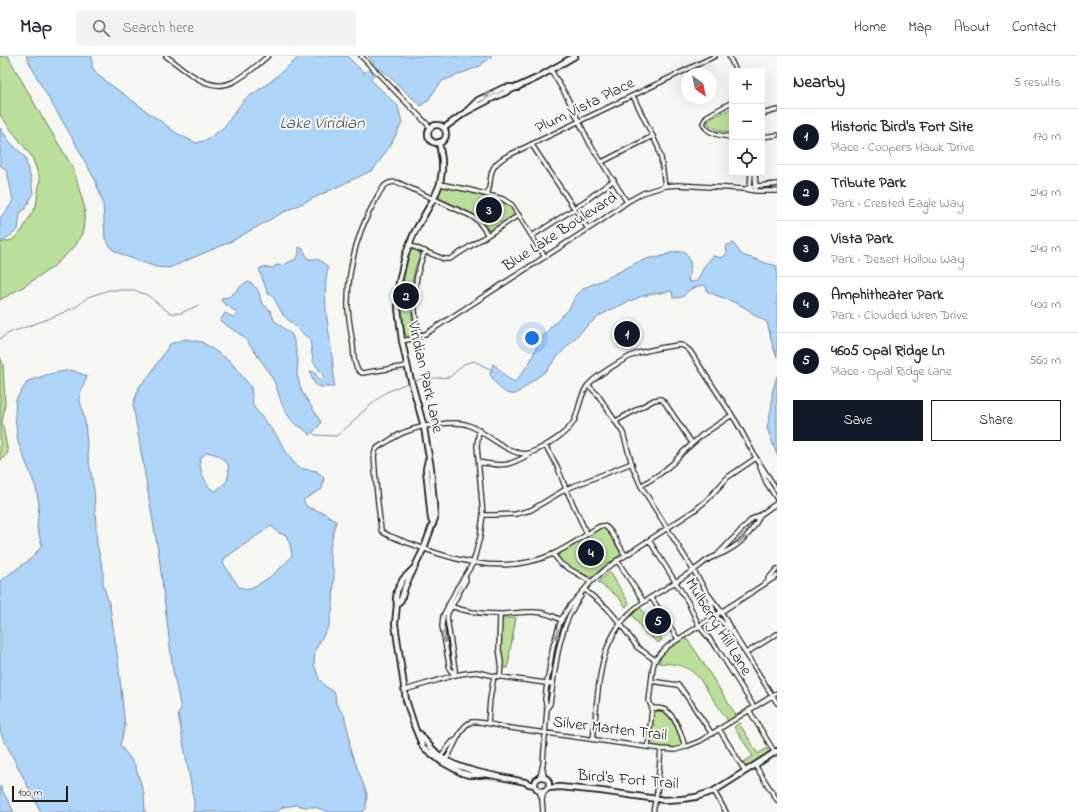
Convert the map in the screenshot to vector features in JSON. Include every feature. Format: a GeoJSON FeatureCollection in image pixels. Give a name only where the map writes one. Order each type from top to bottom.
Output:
{"type":"FeatureCollection","features":[{"type":"Feature","properties":{"kind":"street"},"geometry":{"type":"LineString","coordinates":[[166,56],[201,81],[211,85],[228,84],[237,80],[268,56]]}},
{"type":"Feature","properties":{"kind":"street"},"geometry":{"type":"LineString","coordinates":[[361,56],[431,128]]}},
{"type":"Feature","properties":{"kind":"street"},"geometry":{"type":"LineString","coordinates":[[444,128],[466,112],[478,100],[490,93],[503,88],[517,88],[574,56]]}},
{"type":"Feature","properties":{"kind":"street","name":"Plum Vista Place"},"geometry":{"type":"LineString","coordinates":[[487,195],[490,189],[492,171],[495,164],[505,157],[715,56]]}},
{"type":"Feature","properties":{"kind":"street"},"geometry":{"type":"LineString","coordinates":[[729,56],[735,68]]}},
{"type":"Feature","properties":{"kind":"street"},"geometry":{"type":"LineString","coordinates":[[551,70],[590,144],[627,202]]}},
{"type":"Feature","properties":{"kind":"street"},"geometry":{"type":"LineString","coordinates":[[634,96],[658,147],[665,186]]}},
{"type":"Feature","properties":{"kind":"street"},"geometry":{"type":"LineString","coordinates":[[729,104],[707,116],[703,122],[706,129],[716,134],[729,137]]}},
{"type":"Feature","properties":{"kind":"street"},"geometry":{"type":"LineString","coordinates":[[765,113],[777,110]]}},
{"type":"Feature","properties":{"kind":"street"},"geometry":{"type":"LineString","coordinates":[[438,125],[444,128],[446,132],[443,140],[434,142],[430,139],[429,135],[431,128],[438,125]]}},
{"type":"Feature","properties":{"kind":"street"},"geometry":{"type":"LineString","coordinates":[[765,137],[777,135]]}},
{"type":"Feature","properties":{"kind":"street"},"geometry":{"type":"LineString","coordinates":[[602,162],[653,136]]}},
{"type":"Feature","properties":{"kind":"street","name":"Viridian Park Lane"},"geometry":{"type":"LineString","coordinates":[[439,142],[442,160],[440,184],[434,198],[414,233],[404,256],[398,290],[398,316],[402,341],[412,386],[424,427],[428,459],[426,468],[431,519],[433,524],[424,548],[414,567],[400,586],[396,598],[395,629],[406,700],[415,728],[440,758],[445,762],[461,767],[525,782],[530,781],[535,784]]}},
{"type":"Feature","properties":{"kind":"street"},"geometry":{"type":"LineString","coordinates":[[532,144],[588,229]]}},
{"type":"Feature","properties":{"kind":"street"},"geometry":{"type":"LineString","coordinates":[[750,188],[751,176]]}},
{"type":"Feature","properties":{"kind":"street"},"geometry":{"type":"LineString","coordinates":[[755,176],[756,191]]}},
{"type":"Feature","properties":{"kind":"street"},"geometry":{"type":"LineString","coordinates":[[532,236],[574,209],[614,180]]}},
{"type":"Feature","properties":{"kind":"street"},"geometry":{"type":"LineString","coordinates":[[407,366],[364,373],[359,372],[356,366],[349,317],[348,294],[358,239],[366,219],[384,186],[391,182],[399,182],[434,198],[471,216],[478,221],[488,235]]}},
{"type":"Feature","properties":{"kind":"street"},"geometry":{"type":"LineString","coordinates":[[440,184],[470,190],[502,200],[512,205],[545,256]]}},
{"type":"Feature","properties":{"kind":"street"},"geometry":{"type":"LineString","coordinates":[[750,188],[777,184]]}},
{"type":"Feature","properties":{"kind":"street","name":"Blue Lake Boulevard"},"geometry":{"type":"LineString","coordinates":[[402,341],[427,333],[643,193],[665,186],[750,188]]}},
{"type":"Feature","properties":{"kind":"street"},"geometry":{"type":"LineString","coordinates":[[750,188],[756,191],[777,191]]}},
{"type":"Feature","properties":{"kind":"street"},"geometry":{"type":"LineString","coordinates":[[409,245],[444,259],[450,259],[519,215]]}},
{"type":"Feature","properties":{"kind":"street"},"geometry":{"type":"LineString","coordinates":[[420,336],[415,313],[414,294],[418,269],[425,251]]}},
{"type":"Feature","properties":{"kind":"street"},"geometry":{"type":"LineString","coordinates":[[479,462],[504,466],[515,463],[545,445],[572,426],[584,392],[588,385],[600,375],[633,355],[676,346],[684,346],[690,351],[732,415],[756,458],[766,482],[777,500]]}},
{"type":"Feature","properties":{"kind":"street"},"geometry":{"type":"LineString","coordinates":[[588,385],[598,395],[623,433],[641,486],[708,594],[721,611],[777,703]]}},
{"type":"Feature","properties":{"kind":"street"},"geometry":{"type":"LineString","coordinates":[[616,421],[654,400],[661,399],[692,443]]}},
{"type":"Feature","properties":{"kind":"street"},"geometry":{"type":"LineString","coordinates":[[641,486],[662,473],[702,434],[732,415]]}},
{"type":"Feature","properties":{"kind":"street"},"geometry":{"type":"LineString","coordinates":[[531,453],[519,453],[513,451],[479,430],[467,424],[461,423],[424,427],[403,432],[383,444],[376,451],[374,457],[381,530],[390,536],[448,557],[473,563],[494,565],[533,561],[553,554],[598,527],[605,526],[609,529],[625,555]]}},
{"type":"Feature","properties":{"kind":"street"},"geometry":{"type":"LineString","coordinates":[[454,675],[450,670],[442,626],[443,616],[466,580],[465,576],[473,563],[480,537],[483,515],[477,446],[479,430]]}},
{"type":"Feature","properties":{"kind":"street"},"geometry":{"type":"LineString","coordinates":[[545,445],[557,466],[587,534]]}},
{"type":"Feature","properties":{"kind":"street"},"geometry":{"type":"LineString","coordinates":[[756,458],[777,490]]}},
{"type":"Feature","properties":{"kind":"street"},"geometry":{"type":"LineString","coordinates":[[547,708],[550,704],[559,644],[566,623],[576,603],[591,582],[599,574],[625,555],[668,529],[695,510],[728,477],[756,458]]}},
{"type":"Feature","properties":{"kind":"street"},"geometry":{"type":"LineString","coordinates":[[483,515],[495,516],[516,514],[531,510],[566,489],[632,463]]}},
{"type":"Feature","properties":{"kind":"street"},"geometry":{"type":"LineString","coordinates":[[716,556],[752,519],[777,504]]}},
{"type":"Feature","properties":{"kind":"street"},"geometry":{"type":"LineString","coordinates":[[594,739],[598,686],[602,661],[607,646],[620,623],[632,611],[651,597],[711,558],[734,547],[747,535],[755,525],[760,515]]}},
{"type":"Feature","properties":{"kind":"street","name":"Mulberry Hill Lane"},"geometry":{"type":"LineString","coordinates":[[649,540],[688,602],[699,626],[717,648],[754,707]]}},
{"type":"Feature","properties":{"kind":"street"},"geometry":{"type":"LineString","coordinates":[[553,554],[560,564],[591,582]]}},
{"type":"Feature","properties":{"kind":"street"},"geometry":{"type":"LineString","coordinates":[[618,560],[644,602]]}},
{"type":"Feature","properties":{"kind":"street"},"geometry":{"type":"LineString","coordinates":[[765,583],[777,569]]}},
{"type":"Feature","properties":{"kind":"street"},"geometry":{"type":"LineString","coordinates":[[648,746],[652,708],[649,701],[655,660],[663,650],[678,639],[777,576]]}},
{"type":"Feature","properties":{"kind":"street"},"geometry":{"type":"LineString","coordinates":[[543,812],[542,800],[545,788],[542,777],[547,708],[545,699],[553,646],[561,620],[569,607],[585,590]]}},
{"type":"Feature","properties":{"kind":"street"},"geometry":{"type":"LineString","coordinates":[[585,590],[607,608],[637,647],[655,660]]}},
{"type":"Feature","properties":{"kind":"street"},"geometry":{"type":"LineString","coordinates":[[708,594],[715,615],[733,633]]}},
{"type":"Feature","properties":{"kind":"street"},"geometry":{"type":"LineString","coordinates":[[651,597],[678,639]]}},
{"type":"Feature","properties":{"kind":"street"},"geometry":{"type":"LineString","coordinates":[[450,605],[459,609],[474,612],[500,614],[528,612],[542,613],[550,615],[566,623]]}},
{"type":"Feature","properties":{"kind":"street"},"geometry":{"type":"LineString","coordinates":[[500,614],[500,677]]}},
{"type":"Feature","properties":{"kind":"street"},"geometry":{"type":"LineString","coordinates":[[746,654],[777,634]]}},
{"type":"Feature","properties":{"kind":"street"},"geometry":{"type":"LineString","coordinates":[[405,690],[454,675],[476,672],[500,677],[553,684]]}},
{"type":"Feature","properties":{"kind":"street"},"geometry":{"type":"LineString","coordinates":[[488,723],[494,676]]}},
{"type":"Feature","properties":{"kind":"street"},"geometry":{"type":"LineString","coordinates":[[651,681],[678,685],[712,734]]}},
{"type":"Feature","properties":{"kind":"street","name":"Silver Marten Trail"},"geometry":{"type":"LineString","coordinates":[[445,762],[457,739],[468,723],[472,722],[488,723],[545,733],[661,749],[676,750],[686,748],[712,734],[777,693]]}},
{"type":"Feature","properties":{"kind":"street"},"geometry":{"type":"LineString","coordinates":[[652,708],[660,708],[667,711],[679,728],[686,748]]}},
{"type":"Feature","properties":{"kind":"street"},"geometry":{"type":"LineString","coordinates":[[748,710],[776,752]]}},
{"type":"Feature","properties":{"kind":"street"},"geometry":{"type":"LineString","coordinates":[[719,729],[745,771]]}},
{"type":"Feature","properties":{"kind":"street","name":"Silver Marten Trail"},"geometry":{"type":"LineString","coordinates":[[440,758],[452,742],[457,739]]}},
{"type":"Feature","properties":{"kind":"street"},"geometry":{"type":"LineString","coordinates":[[653,812],[656,799],[661,749]]}},
{"type":"Feature","properties":{"kind":"street","name":"Bird's Fort Trail"},"geometry":{"type":"LineString","coordinates":[[545,788],[560,787],[601,791],[664,800],[696,797],[714,790],[776,752]]}},
{"type":"Feature","properties":{"kind":"street"},"geometry":{"type":"LineString","coordinates":[[755,765],[777,800]]}},
{"type":"Feature","properties":{"kind":"street"},"geometry":{"type":"LineString","coordinates":[[542,777],[535,784],[545,788]]}},
{"type":"Feature","properties":{"kind":"street"},"geometry":{"type":"LineString","coordinates":[[714,790],[726,812]]}},
{"type":"Feature","properties":{"kind":"green space"},"geometry":{"type":"Polygon","coordinates":[[[0,56],[8,56],[73,168],[85,209],[83,231],[76,245],[53,267],[0,300],[0,243],[12,240],[21,232],[36,206],[40,179],[32,157],[0,115],[0,56]]]}},
{"type":"Feature","properties":{"kind":"green space"},"geometry":{"type":"Polygon","coordinates":[[[729,110],[729,132],[718,130],[708,124],[708,121],[729,110]]]}},
{"type":"Feature","properties":{"kind":"green space"},"geometry":{"type":"Polygon","coordinates":[[[445,186],[480,194],[506,203],[513,209],[513,216],[495,229],[489,230],[475,215],[440,198],[438,194],[441,188],[445,186]]]}},
{"type":"Feature","properties":{"kind":"green space"},"geometry":{"type":"Polygon","coordinates":[[[414,249],[419,252],[420,257],[417,262],[413,278],[411,296],[411,313],[415,334],[407,336],[404,332],[402,319],[402,294],[404,275],[409,254],[414,249]]]}},
{"type":"Feature","properties":{"kind":"green space"},"geometry":{"type":"Polygon","coordinates":[[[0,357],[3,364],[5,404],[2,422],[8,453],[0,461],[0,357]]]}},
{"type":"Feature","properties":{"kind":"green space"},"geometry":{"type":"Polygon","coordinates":[[[601,528],[607,530],[620,551],[619,556],[591,577],[562,563],[558,557],[559,554],[601,528]]]}},
{"type":"Feature","properties":{"kind":"green space"},"geometry":{"type":"Polygon","coordinates":[[[610,572],[629,603],[626,607],[617,596],[598,582],[610,572]]]}},
{"type":"Feature","properties":{"kind":"green space"},"geometry":{"type":"Polygon","coordinates":[[[640,607],[662,640],[658,643],[645,633],[632,614],[640,607]]]}},
{"type":"Feature","properties":{"kind":"green space"},"geometry":{"type":"Polygon","coordinates":[[[498,618],[516,618],[508,668],[499,667],[500,663],[497,637],[498,618]]]}},
{"type":"Feature","properties":{"kind":"green space"},"geometry":{"type":"Polygon","coordinates":[[[685,637],[695,650],[736,715],[728,721],[694,673],[685,667],[658,663],[665,651],[685,637]]]}},
{"type":"Feature","properties":{"kind":"green space"},"geometry":{"type":"Polygon","coordinates":[[[658,710],[666,714],[677,729],[682,742],[679,747],[668,748],[653,746],[651,735],[654,714],[658,710]]]}},
{"type":"Feature","properties":{"kind":"green space"},"geometry":{"type":"Polygon","coordinates":[[[739,723],[758,754],[767,748],[769,752],[746,767],[742,763],[753,756],[734,727],[739,723]]]}},
{"type":"Feature","properties":{"kind":"water","name":"Lake Viridian"},"geometry":{"type":"Polygon","coordinates":[[[26,56],[92,56],[92,67],[100,77],[178,134],[196,143],[207,140],[224,127],[244,100],[270,82],[300,56],[347,56],[364,73],[374,63],[368,56],[492,56],[480,66],[442,81],[428,100],[421,106],[380,68],[370,79],[398,106],[402,123],[389,148],[373,170],[280,214],[230,242],[169,268],[156,267],[125,256],[113,250],[105,239],[103,203],[95,180],[26,56]]]}},
{"type":"Feature","properties":{"kind":"water"},"geometry":{"type":"Polygon","coordinates":[[[0,128],[10,142],[25,157],[31,178],[33,194],[25,209],[20,214],[18,230],[0,243],[0,218],[13,200],[6,170],[0,165],[0,128]]]}},
{"type":"Feature","properties":{"kind":"water"},"geometry":{"type":"Polygon","coordinates":[[[733,243],[742,255],[777,266],[777,357],[767,322],[736,303],[708,292],[705,285],[691,289],[684,296],[680,297],[673,298],[672,291],[642,296],[599,316],[588,325],[558,356],[547,370],[516,394],[507,393],[500,388],[490,374],[493,364],[508,379],[515,382],[530,362],[539,342],[549,329],[569,309],[575,297],[584,288],[638,262],[650,258],[660,257],[673,252],[684,251],[690,262],[688,281],[697,281],[705,265],[713,256],[722,258],[727,253],[726,246],[733,243]]]}},
{"type":"Feature","properties":{"kind":"water"},"geometry":{"type":"Polygon","coordinates":[[[299,247],[303,249],[308,259],[319,260],[328,268],[325,292],[334,387],[320,387],[313,381],[310,371],[314,372],[319,379],[324,377],[313,361],[310,340],[283,315],[273,296],[268,294],[260,272],[260,268],[273,268],[276,265],[282,266],[297,258],[299,254],[299,247]]]}},
{"type":"Feature","properties":{"kind":"water"},"geometry":{"type":"Polygon","coordinates":[[[249,282],[258,290],[261,302],[270,310],[274,320],[292,335],[298,360],[297,374],[301,390],[321,422],[310,435],[301,427],[296,425],[290,418],[283,407],[275,383],[265,366],[244,337],[220,321],[225,313],[233,317],[237,315],[236,312],[221,301],[222,298],[229,297],[245,283],[249,282]]]}},
{"type":"Feature","properties":{"kind":"water"},"geometry":{"type":"Polygon","coordinates":[[[185,339],[202,342],[230,361],[251,387],[253,406],[277,436],[288,455],[298,468],[317,471],[324,478],[322,489],[303,500],[307,507],[324,513],[336,521],[329,552],[334,573],[333,606],[329,626],[315,651],[314,664],[319,679],[325,686],[335,693],[336,704],[344,715],[349,735],[350,749],[367,794],[366,808],[363,812],[330,812],[314,807],[297,805],[283,807],[277,812],[192,812],[194,811],[194,801],[178,714],[181,709],[173,671],[159,556],[133,405],[139,387],[151,373],[170,344],[185,339]],[[207,452],[200,459],[201,468],[206,483],[209,487],[216,491],[227,481],[229,473],[228,464],[218,455],[207,452]],[[271,526],[225,558],[223,563],[239,587],[248,588],[260,584],[284,565],[292,556],[290,544],[286,535],[279,533],[271,526]]]}},
{"type":"Feature","properties":{"kind":"water"},"geometry":{"type":"Polygon","coordinates":[[[71,370],[87,376],[79,396],[85,422],[88,456],[94,490],[97,545],[103,569],[103,584],[110,607],[118,660],[125,727],[120,745],[135,765],[144,794],[145,812],[41,812],[0,732],[0,581],[32,558],[42,545],[37,528],[39,505],[36,488],[18,442],[15,416],[16,399],[28,381],[49,374],[71,370]]]}},
{"type":"Feature","properties":{"kind":"water"},"geometry":{"type":"Polygon","coordinates":[[[777,376],[777,455],[767,428],[772,405],[772,393],[777,376]]]}},
{"type":"Feature","properties":{"kind":"water"},"geometry":{"type":"Polygon","coordinates":[[[0,786],[14,812],[0,812],[0,786]]]}},
{"type":"Feature","properties":{"kind":"waterway"},"geometry":{"type":"LineString","coordinates":[[0,339],[9,333],[76,307],[88,297],[109,290],[134,290],[147,295],[170,313],[181,313],[199,305]]}},
{"type":"Feature","properties":{"kind":"waterway"},"geometry":{"type":"LineString","coordinates":[[414,381],[421,379],[450,377],[464,364],[474,361],[492,370]]}},
{"type":"Feature","properties":{"kind":"waterway"},"geometry":{"type":"LineString","coordinates":[[312,432],[315,435],[336,436],[385,393],[411,382]]}},
{"type":"Feature","properties":{"kind":"place","name":"Vista Park"},"geometry":{"type":"Point","coordinates":[489,210]}},
{"type":"Feature","properties":{"kind":"place","name":"Tribute Park"},"geometry":{"type":"Point","coordinates":[406,296]}},
{"type":"Feature","properties":{"kind":"place","name":"Historic Bird's Fort Site"},"geometry":{"type":"Point","coordinates":[627,334]}},
{"type":"Feature","properties":{"kind":"place","name":"Amphitheater Park"},"geometry":{"type":"Point","coordinates":[591,553]}},
{"type":"Feature","properties":{"kind":"place","name":"4605 Opal Ridge Ln"},"geometry":{"type":"Point","coordinates":[658,621]}}]}
